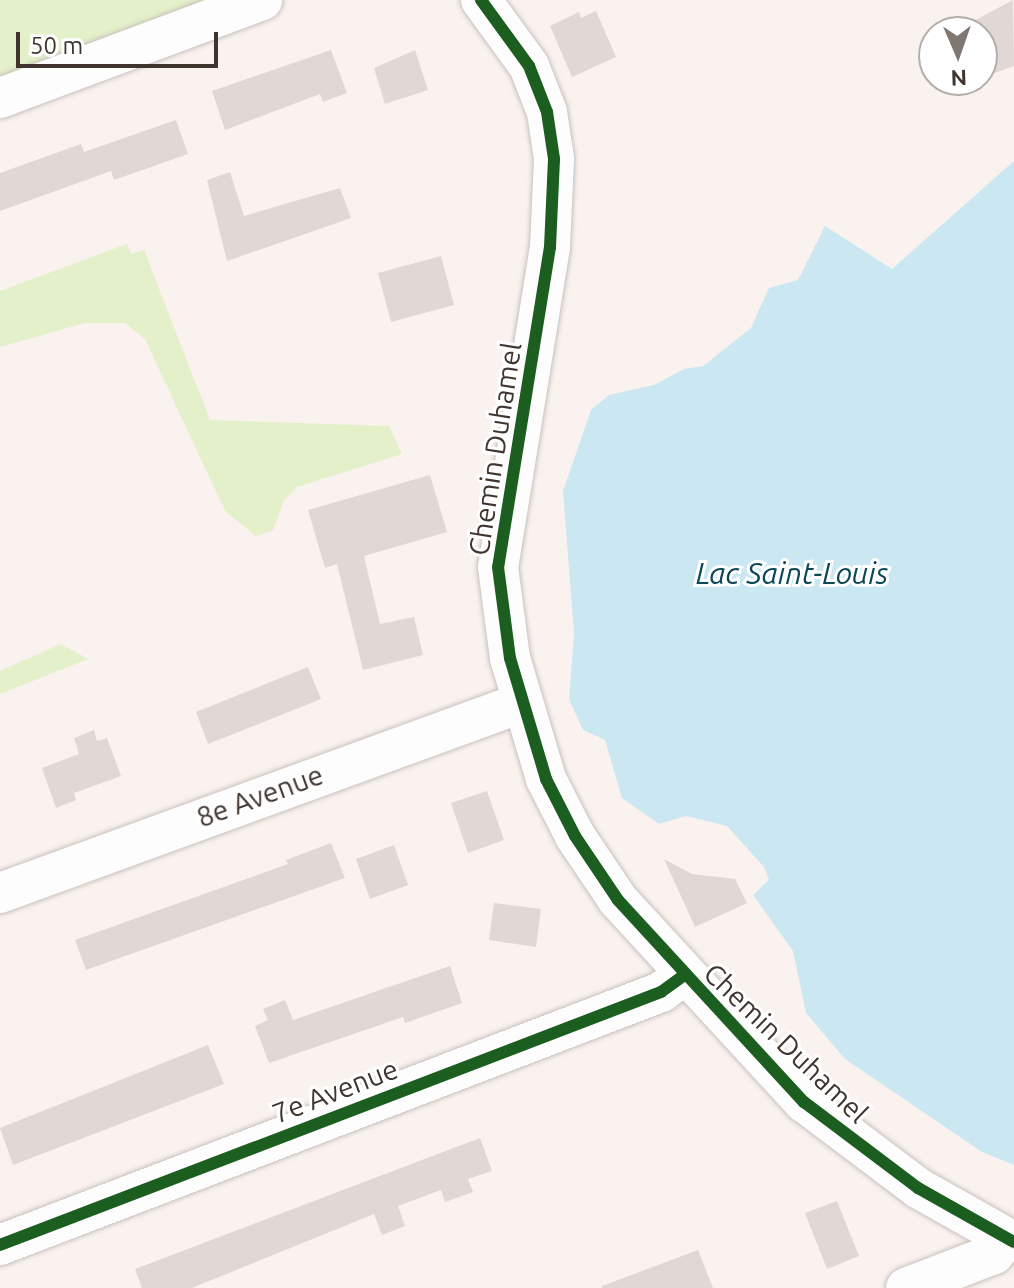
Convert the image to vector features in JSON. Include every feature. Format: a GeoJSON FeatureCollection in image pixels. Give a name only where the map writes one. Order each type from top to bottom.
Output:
{"type":"FeatureCollection","features":[{"type":"Feature","properties":{"kind":"street"},"geometry":{"type":"LineString","coordinates":[[0,98],[262,0]]}},
{"type":"Feature","properties":{"kind":"street","name":"Chemin Duhamel"},"geometry":{"type":"LineString","coordinates":[[481,0],[529,66],[547,112],[555,170],[542,308],[500,541],[503,617],[521,703],[546,779],[575,836],[618,900],[683,976],[842,1135],[927,1194],[1010,1241]]}},
{"type":"Feature","properties":{"kind":"street","name":"8e Avenue"},"geometry":{"type":"LineString","coordinates":[[0,893],[482,713],[521,703]]}},
{"type":"Feature","properties":{"kind":"street","name":"7e Avenue"},"geometry":{"type":"LineString","coordinates":[[0,1245],[661,992],[683,976]]}},
{"type":"Feature","properties":{"kind":"street"},"geometry":{"type":"LineString","coordinates":[[906,1288],[994,1254],[1010,1241]]}},
{"type":"Feature","properties":{"kind":"green space"},"geometry":{"type":"Polygon","coordinates":[[[0,0],[218,0],[0,82],[0,0]]]}},
{"type":"Feature","properties":{"kind":"green space"},"geometry":{"type":"Polygon","coordinates":[[[127,244],[131,254],[144,250],[210,420],[389,426],[402,454],[297,487],[284,500],[273,530],[256,536],[225,511],[145,339],[125,323],[85,323],[0,347],[0,291],[127,244]]]}},
{"type":"Feature","properties":{"kind":"green space"},"geometry":{"type":"Polygon","coordinates":[[[61,644],[88,659],[0,694],[0,671],[61,644]]]}},
{"type":"Feature","properties":{"kind":"water","name":"Lac Saint-Louis"},"geometry":{"type":"Polygon","coordinates":[[[1014,161],[1014,1165],[982,1152],[845,1059],[806,1013],[793,951],[753,895],[769,880],[764,867],[727,826],[686,816],[659,824],[622,798],[605,740],[583,730],[569,699],[574,633],[563,491],[591,410],[609,395],[654,385],[684,369],[703,366],[751,328],[769,288],[798,280],[825,226],[892,269],[1014,161]]]}},
{"type":"Feature","properties":{"kind":"building"},"geometry":{"type":"Polygon","coordinates":[[[1013,0],[1014,66],[998,72],[998,16],[983,16],[1013,0]]]}},
{"type":"Feature","properties":{"kind":"building"},"geometry":{"type":"Polygon","coordinates":[[[596,11],[616,57],[572,77],[550,26],[579,12],[581,18],[596,11]]]}},
{"type":"Feature","properties":{"kind":"building"},"geometry":{"type":"Polygon","coordinates":[[[331,50],[347,93],[323,102],[320,94],[225,130],[212,91],[331,50]]]}},
{"type":"Feature","properties":{"kind":"building"},"geometry":{"type":"Polygon","coordinates":[[[415,50],[428,90],[385,104],[374,68],[415,50]]]}},
{"type":"Feature","properties":{"kind":"building"},"geometry":{"type":"Polygon","coordinates":[[[176,120],[188,154],[114,180],[111,171],[0,211],[0,173],[81,144],[84,152],[176,120]]]}},
{"type":"Feature","properties":{"kind":"building"},"geometry":{"type":"Polygon","coordinates":[[[230,172],[244,216],[340,188],[351,218],[227,261],[207,180],[230,172]]]}},
{"type":"Feature","properties":{"kind":"building"},"geometry":{"type":"Polygon","coordinates":[[[441,256],[454,305],[391,322],[378,273],[441,256]]]}},
{"type":"Feature","properties":{"kind":"building"},"geometry":{"type":"Polygon","coordinates":[[[430,475],[447,532],[364,556],[380,624],[414,617],[423,655],[363,670],[337,564],[325,568],[308,510],[430,475]]]}},
{"type":"Feature","properties":{"kind":"building"},"geometry":{"type":"Polygon","coordinates":[[[308,667],[321,699],[208,744],[196,712],[308,667]]]}},
{"type":"Feature","properties":{"kind":"building"},"geometry":{"type":"Polygon","coordinates":[[[94,730],[97,741],[107,738],[121,776],[74,793],[76,800],[56,808],[42,768],[79,754],[74,738],[94,730]]]}},
{"type":"Feature","properties":{"kind":"building"},"geometry":{"type":"Polygon","coordinates":[[[487,791],[504,840],[468,853],[451,803],[487,791]]]}},
{"type":"Feature","properties":{"kind":"building"},"geometry":{"type":"Polygon","coordinates":[[[331,843],[345,878],[86,970],[75,940],[288,864],[286,860],[331,843]]]}},
{"type":"Feature","properties":{"kind":"building"},"geometry":{"type":"Polygon","coordinates":[[[394,845],[408,885],[370,899],[356,859],[394,845]]]}},
{"type":"Feature","properties":{"kind":"building"},"geometry":{"type":"Polygon","coordinates":[[[664,859],[692,874],[735,879],[747,903],[695,927],[664,859]]]}},
{"type":"Feature","properties":{"kind":"building"},"geometry":{"type":"Polygon","coordinates":[[[494,903],[541,909],[536,947],[489,940],[494,903]]]}},
{"type":"Feature","properties":{"kind":"building"},"geometry":{"type":"Polygon","coordinates":[[[450,966],[462,1003],[405,1023],[403,1017],[269,1063],[255,1026],[268,1020],[263,1009],[285,1000],[293,1020],[450,966]]]}},
{"type":"Feature","properties":{"kind":"building"},"geometry":{"type":"Polygon","coordinates":[[[208,1045],[224,1084],[13,1165],[0,1128],[208,1045]]]}},
{"type":"Feature","properties":{"kind":"building"},"geometry":{"type":"Polygon","coordinates":[[[480,1138],[492,1171],[468,1179],[473,1192],[445,1202],[441,1190],[398,1206],[405,1226],[382,1235],[374,1214],[192,1288],[142,1288],[135,1269],[480,1138]]]}},
{"type":"Feature","properties":{"kind":"building"},"geometry":{"type":"Polygon","coordinates":[[[837,1201],[859,1256],[827,1269],[805,1213],[837,1201]]]}},
{"type":"Feature","properties":{"kind":"building"},"geometry":{"type":"Polygon","coordinates":[[[698,1250],[713,1288],[602,1288],[602,1286],[698,1250]]]}},
{"type":"Feature","properties":{"kind":"cycle path"},"geometry":{"type":"LineString","coordinates":[[481,0],[529,66],[547,112],[554,159],[550,247],[498,567],[510,658],[546,779],[575,836],[618,900],[804,1102],[918,1188],[1014,1242]]}},
{"type":"Feature","properties":{"kind":"cycle path"},"geometry":{"type":"LineString","coordinates":[[0,1245],[661,992],[683,976]]}}]}
